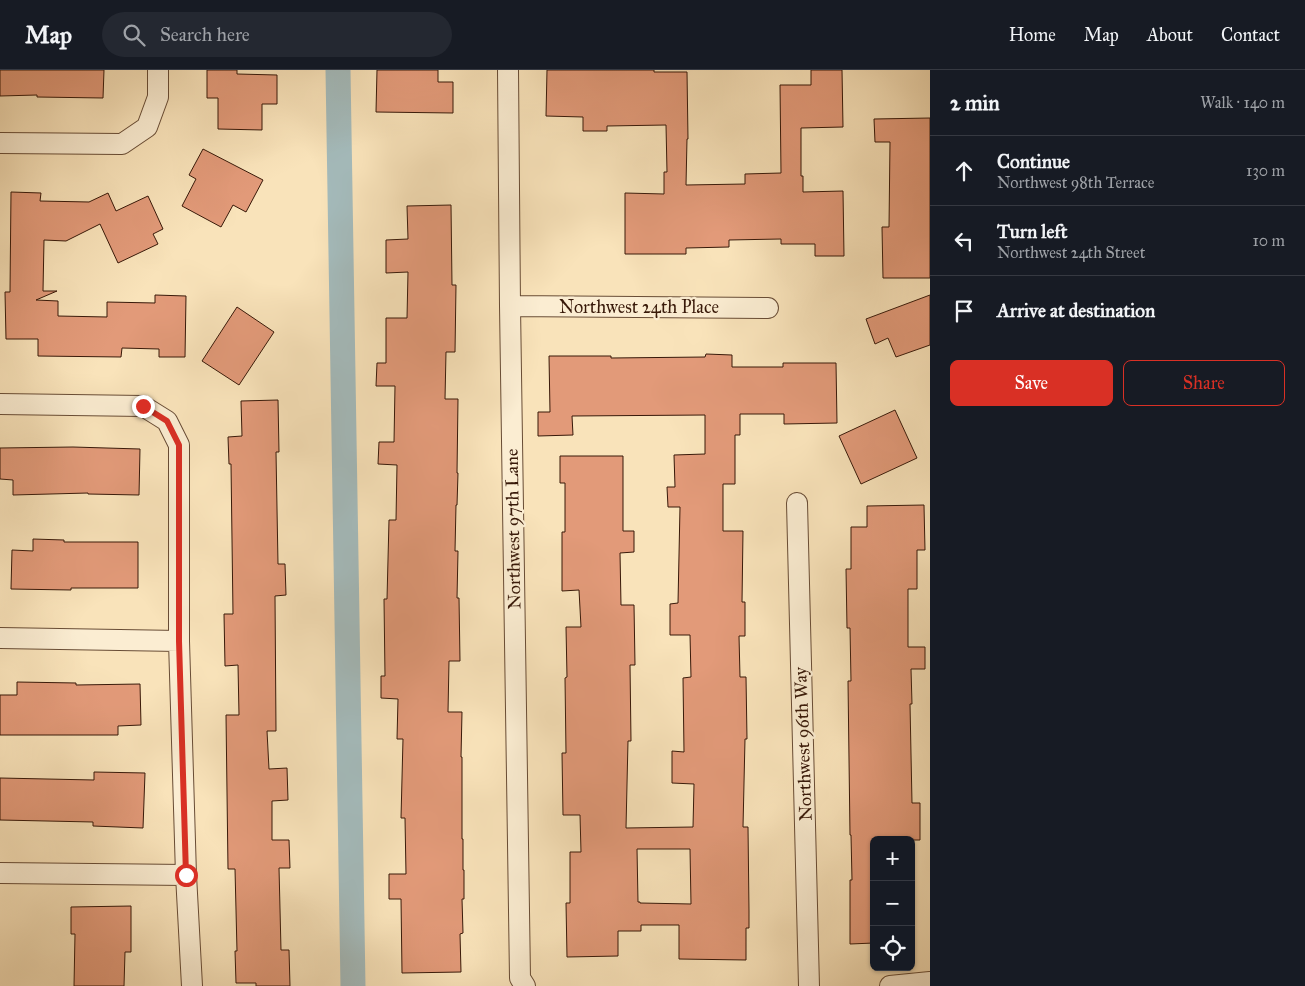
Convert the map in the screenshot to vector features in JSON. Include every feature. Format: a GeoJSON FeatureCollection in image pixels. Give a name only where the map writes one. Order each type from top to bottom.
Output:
{"type":"FeatureCollection","features":[{"type":"Feature","properties":{"kind":"street"},"geometry":{"type":"LineString","coordinates":[[0,143],[122,144],[147,127],[158,97],[158,70]]}},
{"type":"Feature","properties":{"kind":"street","name":"Northwest 97th Lane"},"geometry":{"type":"LineString","coordinates":[[508,70],[520,978],[525,986]]}},
{"type":"Feature","properties":{"kind":"street","name":"Northwest 24th Place"},"geometry":{"type":"LineString","coordinates":[[510,306],[768,308]]}},
{"type":"Feature","properties":{"kind":"street"},"geometry":{"type":"LineString","coordinates":[[0,404],[143,406],[167,421],[179,445],[179,641],[186,875],[192,986]]}},
{"type":"Feature","properties":{"kind":"street","name":"Northwest 96th Way"},"geometry":{"type":"LineString","coordinates":[[797,503],[809,986]]}},
{"type":"Feature","properties":{"kind":"street"},"geometry":{"type":"LineString","coordinates":[[0,638],[179,641]]}},
{"type":"Feature","properties":{"kind":"street"},"geometry":{"type":"LineString","coordinates":[[0,873],[186,875]]}},
{"type":"Feature","properties":{"kind":"street"},"geometry":{"type":"LineString","coordinates":[[890,986],[930,982]]}},
{"type":"Feature","properties":{"kind":"building"},"geometry":{"type":"Polygon","coordinates":[[[0,70],[104,70],[103,98],[37,97],[37,95],[0,96],[0,70]]]}},
{"type":"Feature","properties":{"kind":"building"},"geometry":{"type":"Polygon","coordinates":[[[207,70],[237,70],[237,74],[277,75],[277,104],[262,104],[262,130],[218,129],[218,98],[207,98],[207,70]]]}},
{"type":"Feature","properties":{"kind":"building"},"geometry":{"type":"Polygon","coordinates":[[[377,70],[438,70],[438,82],[453,82],[453,113],[376,112],[377,70]]]}},
{"type":"Feature","properties":{"kind":"building"},"geometry":{"type":"Polygon","coordinates":[[[547,70],[654,70],[654,72],[687,72],[688,139],[686,185],[745,184],[745,174],[781,173],[780,85],[811,85],[811,70],[842,70],[843,127],[801,128],[801,176],[803,176],[803,192],[843,191],[844,256],[815,256],[815,244],[781,244],[781,239],[729,240],[729,247],[686,248],[686,254],[625,254],[625,193],[664,194],[664,172],[667,172],[666,125],[607,126],[607,131],[583,131],[583,117],[546,116],[547,70]]]}},
{"type":"Feature","properties":{"kind":"building"},"geometry":{"type":"Polygon","coordinates":[[[930,118],[930,278],[883,278],[882,227],[889,227],[890,142],[875,142],[874,119],[930,118]]]}},
{"type":"Feature","properties":{"kind":"building"},"geometry":{"type":"Polygon","coordinates":[[[203,149],[263,180],[246,212],[233,205],[221,227],[182,206],[196,179],[189,175],[203,149]]]}},
{"type":"Feature","properties":{"kind":"building"},"geometry":{"type":"Polygon","coordinates":[[[11,192],[41,193],[40,201],[89,202],[108,193],[116,211],[148,196],[163,229],[153,234],[158,244],[118,263],[100,224],[66,241],[44,240],[43,291],[57,291],[36,300],[58,301],[58,316],[107,317],[107,302],[155,303],[155,295],[186,296],[185,357],[159,357],[159,349],[122,348],[121,357],[38,356],[38,339],[6,339],[5,292],[10,292],[11,192]]]}},
{"type":"Feature","properties":{"kind":"building"},"geometry":{"type":"Polygon","coordinates":[[[451,205],[452,285],[456,285],[455,352],[446,352],[445,399],[458,399],[455,551],[458,551],[457,598],[459,598],[460,661],[449,661],[448,712],[462,712],[464,899],[462,899],[463,933],[460,934],[461,972],[402,973],[401,899],[389,899],[389,874],[406,874],[405,818],[401,818],[403,739],[397,739],[398,699],[381,698],[381,676],[385,676],[384,599],[387,599],[389,520],[396,520],[397,465],[378,464],[379,442],[394,442],[395,386],[376,386],[377,363],[386,363],[386,318],[407,318],[408,272],[386,273],[386,240],[408,239],[407,206],[451,205]]]}},
{"type":"Feature","properties":{"kind":"building"},"geometry":{"type":"Polygon","coordinates":[[[930,295],[930,345],[896,357],[888,338],[875,344],[866,319],[930,295]]]}},
{"type":"Feature","properties":{"kind":"building"},"geometry":{"type":"Polygon","coordinates":[[[237,307],[274,332],[239,385],[202,361],[237,307]]]}},
{"type":"Feature","properties":{"kind":"building"},"geometry":{"type":"Polygon","coordinates":[[[706,354],[732,355],[732,367],[783,367],[783,363],[836,363],[837,423],[784,424],[784,414],[740,414],[740,435],[735,435],[735,484],[723,484],[723,531],[743,531],[742,602],[745,602],[745,636],[739,636],[740,677],[746,677],[747,739],[745,739],[743,827],[748,827],[749,928],[746,928],[746,960],[679,959],[679,925],[641,925],[641,931],[618,931],[618,956],[567,957],[566,903],[570,903],[570,852],[581,852],[580,815],[563,815],[562,753],[566,753],[566,627],[581,627],[579,590],[562,591],[562,532],[565,532],[565,483],[560,483],[560,456],[623,456],[623,531],[634,531],[634,552],[620,553],[621,605],[634,605],[635,665],[630,665],[631,741],[628,741],[626,828],[693,827],[694,784],[672,783],[672,751],[684,752],[683,678],[691,677],[690,635],[670,635],[670,604],[678,603],[680,507],[668,507],[667,487],[675,487],[674,455],[705,454],[705,415],[572,416],[573,435],[538,436],[538,412],[550,412],[549,356],[611,356],[611,358],[705,357],[706,354]],[[637,849],[638,902],[691,904],[690,849],[637,849]]]}},
{"type":"Feature","properties":{"kind":"building"},"geometry":{"type":"Polygon","coordinates":[[[278,400],[279,452],[276,452],[278,564],[285,564],[286,595],[275,596],[276,731],[267,731],[269,769],[287,768],[288,800],[272,801],[272,840],[289,840],[290,868],[279,868],[281,950],[289,950],[290,986],[256,986],[256,983],[236,983],[235,869],[228,869],[226,715],[239,715],[238,665],[225,666],[224,614],[233,614],[231,464],[229,464],[228,437],[242,436],[241,401],[278,400]]]}},
{"type":"Feature","properties":{"kind":"building"},"geometry":{"type":"Polygon","coordinates":[[[895,410],[917,458],[861,484],[839,436],[895,410]]]}},
{"type":"Feature","properties":{"kind":"building"},"geometry":{"type":"Polygon","coordinates":[[[73,447],[140,449],[139,495],[88,493],[13,495],[13,480],[0,479],[0,448],[73,447]]]}},
{"type":"Feature","properties":{"kind":"building"},"geometry":{"type":"Polygon","coordinates":[[[924,505],[925,550],[917,550],[917,589],[908,589],[908,647],[925,647],[925,669],[911,669],[912,704],[910,704],[912,803],[920,803],[920,840],[915,840],[915,836],[870,836],[870,943],[850,944],[850,880],[852,880],[848,681],[851,681],[850,628],[847,628],[846,569],[851,569],[851,527],[867,527],[867,506],[924,505]]]}},
{"type":"Feature","properties":{"kind":"building"},"geometry":{"type":"Polygon","coordinates":[[[33,539],[64,540],[64,542],[138,542],[138,588],[11,589],[12,550],[33,551],[33,539]]]}},
{"type":"Feature","properties":{"kind":"building"},"geometry":{"type":"Polygon","coordinates":[[[17,682],[76,683],[76,685],[140,684],[141,725],[118,726],[118,735],[0,735],[0,695],[17,695],[17,682]]]}},
{"type":"Feature","properties":{"kind":"building"},"geometry":{"type":"Polygon","coordinates":[[[94,772],[145,773],[143,828],[93,826],[93,822],[0,820],[0,778],[94,780],[94,772]]]}},
{"type":"Feature","properties":{"kind":"building"},"geometry":{"type":"Polygon","coordinates":[[[131,906],[131,952],[125,952],[124,986],[74,986],[75,934],[71,934],[71,907],[131,906]]]}},
{"type":"Feature","properties":{"kind":"waterway"},"geometry":{"type":"LineString","coordinates":[[338,70],[353,986]]}},
{"type":"Feature","properties":{"kind":"route"},"geometry":{"type":"LineString","coordinates":[[143,406],[167,421],[179,445],[179,641],[186,875]]}}]}
